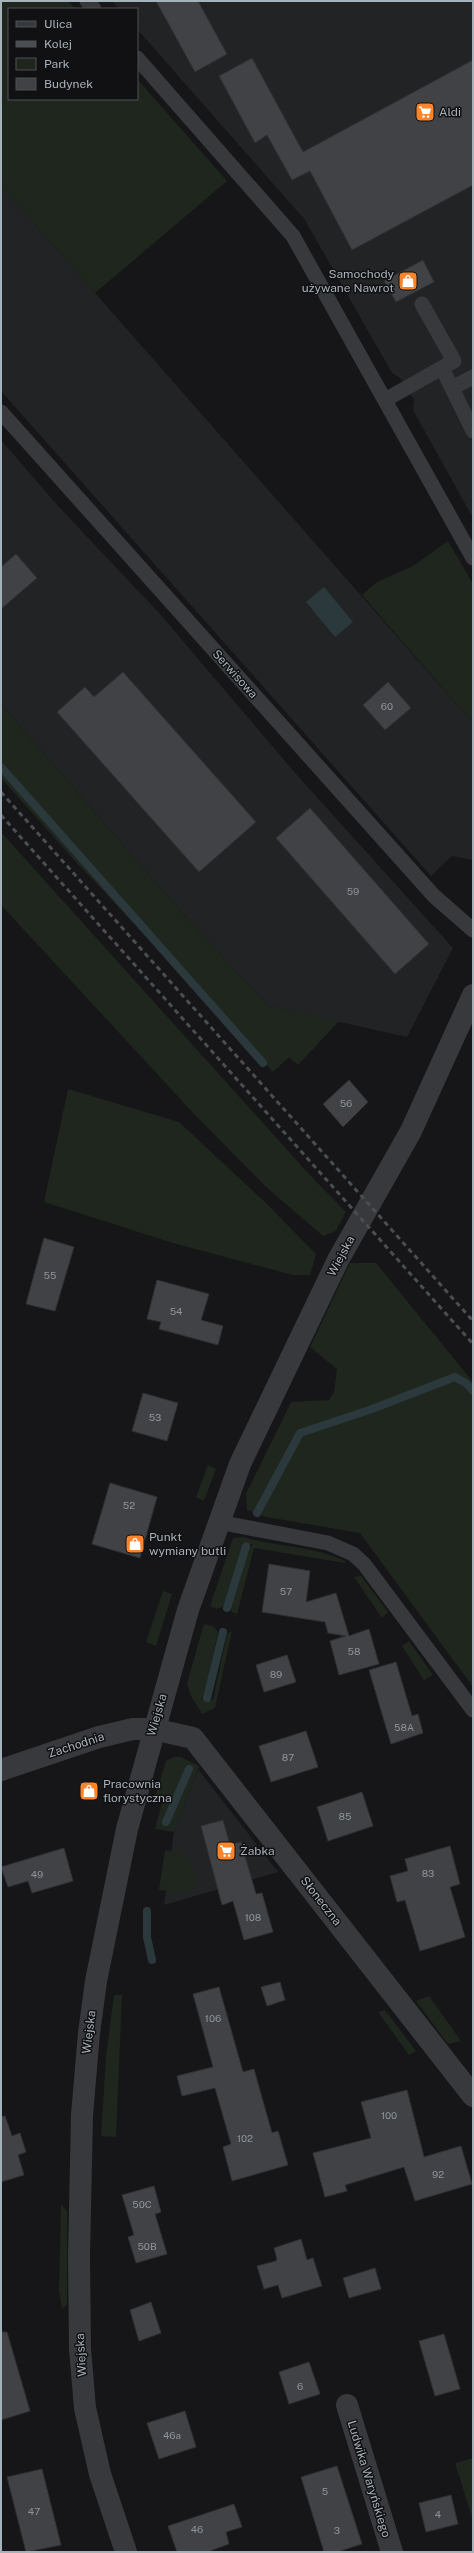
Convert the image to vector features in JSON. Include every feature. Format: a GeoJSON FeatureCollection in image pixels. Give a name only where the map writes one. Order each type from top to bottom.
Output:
{"type":"FeatureCollection","features":[{"type":"Feature","properties":{"kind":"street","name":"Wiejska"},"geometry":{"type":"LineString","coordinates":[[126,2552],[100,2474],[85,2408],[80,2336],[79,2256],[82,2115],[96,1981],[127,1829],[153,1729],[188,1610],[218,1522],[240,1464],[338,1260],[411,1132],[473,995]]}},
{"type":"Feature","properties":{"kind":"street","name":"Zachodnia"},"geometry":{"type":"LineString","coordinates":[[1,1770],[99,1737],[133,1728],[153,1729]]}},
{"type":"Feature","properties":{"kind":"street","name":"Słoneczna"},"geometry":{"type":"LineString","coordinates":[[153,1729],[193,1738],[473,2096]]}},
{"type":"Feature","properties":{"kind":"street","name":"Ludwika Waryńskiego"},"geometry":{"type":"LineString","coordinates":[[347,2405],[392,2552]]}},
{"type":"Feature","properties":{"kind":"lane"},"geometry":{"type":"LineString","coordinates":[[138,59],[292,236],[473,558]]}},
{"type":"Feature","properties":{"kind":"lane"},"geometry":{"type":"LineString","coordinates":[[384,400],[454,361],[422,304]]}},
{"type":"Feature","properties":{"kind":"lane"},"geometry":{"type":"LineString","coordinates":[[442,368],[473,430]]}},
{"type":"Feature","properties":{"kind":"lane"},"geometry":{"type":"LineString","coordinates":[[452,388],[473,377]]}},
{"type":"Feature","properties":{"kind":"lane","name":"Serwisowa"},"geometry":{"type":"LineString","coordinates":[[1,412],[434,896],[473,930]]}},
{"type":"Feature","properties":{"kind":"lane"},"geometry":{"type":"LineString","coordinates":[[218,1522],[328,1543],[353,1554],[364,1564],[473,1710]]}},
{"type":"Feature","properties":{"kind":"shaded area"},"geometry":{"type":"Polygon","coordinates":[[[112,1],[473,1],[473,518],[413,410],[414,400],[400,378],[392,373],[305,220],[138,30],[138,8],[118,8],[112,1]]]}},
{"type":"Feature","properties":{"kind":"shaded area"},"geometry":{"type":"Polygon","coordinates":[[[1,186],[473,723],[473,860],[452,856],[431,876],[1,391],[1,186]]]}},
{"type":"Feature","properties":{"kind":"shaded area"},"geometry":{"type":"Polygon","coordinates":[[[1,440],[59,507],[160,614],[296,774],[453,948],[407,1037],[268,1006],[177,907],[1,704],[1,440]]]}},
{"type":"Feature","properties":{"kind":"shaded area"},"geometry":{"type":"Polygon","coordinates":[[[324,587],[353,622],[335,637],[306,602],[324,587]]]}},
{"type":"Feature","properties":{"kind":"shaded area"},"geometry":{"type":"Polygon","coordinates":[[[198,1769],[278,1872],[164,1905],[174,1832],[198,1769]]]}},
{"type":"Feature","properties":{"kind":"green space"},"geometry":{"type":"Polygon","coordinates":[[[1,1],[68,1],[74,8],[8,8],[8,100],[138,100],[138,80],[227,181],[95,293],[1,186],[1,1]]]}},
{"type":"Feature","properties":{"kind":"green space"},"geometry":{"type":"Polygon","coordinates":[[[448,541],[473,584],[473,723],[362,595],[377,582],[413,566],[448,541]]]}},
{"type":"Feature","properties":{"kind":"green space"},"geometry":{"type":"Polygon","coordinates":[[[1,704],[177,907],[268,1006],[339,1021],[298,1065],[289,1057],[273,1072],[77,863],[1,778],[1,704]]]}},
{"type":"Feature","properties":{"kind":"green space"},"geometry":{"type":"Polygon","coordinates":[[[1,832],[307,1172],[346,1212],[336,1231],[323,1236],[265,1186],[196,1116],[1,905],[1,832]]]}},
{"type":"Feature","properties":{"kind":"green space"},"geometry":{"type":"Polygon","coordinates":[[[68,1089],[179,1122],[266,1203],[316,1254],[310,1275],[293,1275],[173,1243],[44,1202],[68,1089]]]}},
{"type":"Feature","properties":{"kind":"green space"},"geometry":{"type":"Polygon","coordinates":[[[350,1263],[376,1263],[473,1382],[473,1687],[360,1533],[266,1517],[247,1510],[246,1494],[291,1402],[329,1400],[334,1392],[337,1369],[310,1347],[350,1263]]]}},
{"type":"Feature","properties":{"kind":"green space"},"geometry":{"type":"Polygon","coordinates":[[[208,1465],[216,1469],[204,1501],[196,1497],[208,1465]]]}},
{"type":"Feature","properties":{"kind":"green space"},"geometry":{"type":"Polygon","coordinates":[[[244,1537],[321,1552],[345,1561],[345,1563],[254,1548],[237,1614],[232,1612],[231,1608],[249,1548],[253,1545],[243,1542],[224,1606],[217,1609],[210,1606],[233,1538],[244,1537]]]}},
{"type":"Feature","properties":{"kind":"green space"},"geometry":{"type":"Polygon","coordinates":[[[361,1576],[388,1612],[382,1618],[354,1577],[361,1576]]]}},
{"type":"Feature","properties":{"kind":"green space"},"geometry":{"type":"Polygon","coordinates":[[[163,1591],[172,1594],[156,1646],[146,1642],[163,1591]]]}},
{"type":"Feature","properties":{"kind":"green space"},"geometry":{"type":"Polygon","coordinates":[[[204,1624],[213,1626],[218,1632],[204,1697],[201,1699],[213,1700],[227,1634],[232,1631],[215,1708],[202,1714],[190,1694],[187,1683],[204,1624]]]}},
{"type":"Feature","properties":{"kind":"green space"},"geometry":{"type":"Polygon","coordinates":[[[409,1641],[433,1675],[424,1680],[402,1646],[409,1641]]]}},
{"type":"Feature","properties":{"kind":"green space"},"geometry":{"type":"Polygon","coordinates":[[[174,1757],[181,1757],[199,1766],[174,1832],[155,1829],[163,1799],[155,1797],[166,1761],[174,1757]]]}},
{"type":"Feature","properties":{"kind":"green space"},"geometry":{"type":"Polygon","coordinates":[[[165,1850],[185,1857],[191,1867],[197,1888],[169,1896],[167,1891],[159,1890],[165,1850]]]}},
{"type":"Feature","properties":{"kind":"green space"},"geometry":{"type":"Polygon","coordinates":[[[114,1995],[122,1995],[116,2137],[101,2136],[106,2057],[114,1995]]]}},
{"type":"Feature","properties":{"kind":"green space"},"geometry":{"type":"Polygon","coordinates":[[[429,1996],[461,2041],[448,2044],[416,2001],[429,1996]]]}},
{"type":"Feature","properties":{"kind":"green space"},"geometry":{"type":"Polygon","coordinates":[[[385,2010],[416,2051],[409,2055],[378,2012],[385,2010]]]}},
{"type":"Feature","properties":{"kind":"green space"},"geometry":{"type":"Polygon","coordinates":[[[61,2204],[67,2211],[67,2304],[62,2309],[59,2291],[61,2204]]]}},
{"type":"Feature","properties":{"kind":"green space"},"geometry":{"type":"Polygon","coordinates":[[[473,2458],[473,2520],[455,2463],[473,2458]]]}},
{"type":"Feature","properties":{"kind":"building"},"geometry":{"type":"Polygon","coordinates":[[[156,1],[198,1],[227,54],[195,72],[156,1]]]}},
{"type":"Feature","properties":{"kind":"building","name":"Aldi"},"geometry":{"type":"Polygon","coordinates":[[[252,58],[303,152],[473,60],[473,185],[352,250],[310,171],[292,180],[267,135],[255,143],[219,76],[252,58]]]}},
{"type":"Feature","properties":{"kind":"building"},"geometry":{"type":"Polygon","coordinates":[[[423,260],[434,282],[396,302],[384,281],[423,260]]]}},
{"type":"Feature","properties":{"kind":"building"},"geometry":{"type":"Polygon","coordinates":[[[16,554],[37,578],[1,609],[1,567],[16,554]]]}},
{"type":"Feature","properties":{"kind":"building"},"geometry":{"type":"Polygon","coordinates":[[[123,672],[256,822],[199,872],[57,712],[85,687],[94,697],[123,672]]]}},
{"type":"Feature","properties":{"kind":"building"},"geometry":{"type":"Polygon","coordinates":[[[388,682],[411,708],[385,730],[363,705],[388,682]]]}},
{"type":"Feature","properties":{"kind":"building"},"geometry":{"type":"Polygon","coordinates":[[[310,808],[429,944],[395,974],[276,838],[310,808]]]}},
{"type":"Feature","properties":{"kind":"building"},"geometry":{"type":"Polygon","coordinates":[[[349,1080],[368,1102],[343,1127],[323,1104],[349,1080]]]}},
{"type":"Feature","properties":{"kind":"building"},"geometry":{"type":"Polygon","coordinates":[[[44,1238],[74,1247],[55,1311],[26,1304],[44,1238]]]}},
{"type":"Feature","properties":{"kind":"building"},"geometry":{"type":"Polygon","coordinates":[[[157,1280],[209,1294],[201,1320],[223,1326],[218,1345],[159,1329],[161,1322],[147,1319],[157,1280]]]}},
{"type":"Feature","properties":{"kind":"building"},"geometry":{"type":"Polygon","coordinates":[[[143,1393],[178,1403],[167,1441],[132,1431],[143,1393]]]}},
{"type":"Feature","properties":{"kind":"building"},"geometry":{"type":"Polygon","coordinates":[[[110,1483],[157,1497],[140,1558],[92,1544],[110,1483]]]}},
{"type":"Feature","properties":{"kind":"building"},"geometry":{"type":"Polygon","coordinates":[[[269,1564],[310,1571],[306,1602],[336,1593],[349,1636],[369,1629],[379,1664],[339,1675],[330,1641],[346,1636],[328,1633],[325,1622],[262,1612],[269,1564]]]}},
{"type":"Feature","properties":{"kind":"building"},"geometry":{"type":"Polygon","coordinates":[[[287,1655],[296,1682],[264,1692],[256,1665],[287,1655]]]}},
{"type":"Feature","properties":{"kind":"building"},"geometry":{"type":"Polygon","coordinates":[[[396,1662],[412,1716],[418,1714],[423,1733],[391,1744],[369,1670],[396,1662]]]}},
{"type":"Feature","properties":{"kind":"building"},"geometry":{"type":"Polygon","coordinates":[[[306,1731],[318,1767],[271,1782],[259,1746],[306,1731]]]}},
{"type":"Feature","properties":{"kind":"building"},"geometry":{"type":"Polygon","coordinates":[[[362,1792],[373,1826],[328,1841],[317,1807],[362,1792]]]}},
{"type":"Feature","properties":{"kind":"building"},"geometry":{"type":"Polygon","coordinates":[[[223,1820],[230,1845],[241,1842],[256,1894],[262,1893],[273,1932],[244,1940],[233,1901],[222,1905],[201,1826],[223,1820]]]}},
{"type":"Feature","properties":{"kind":"building"},"geometry":{"type":"Polygon","coordinates":[[[450,1846],[460,1884],[450,1887],[465,1937],[420,1951],[405,1900],[397,1902],[390,1876],[408,1871],[405,1859],[450,1846]]]}},
{"type":"Feature","properties":{"kind":"building"},"geometry":{"type":"Polygon","coordinates":[[[64,1848],[73,1881],[32,1893],[28,1881],[8,1887],[1,1867],[64,1848]]]}},
{"type":"Feature","properties":{"kind":"building"},"geometry":{"type":"Polygon","coordinates":[[[280,1982],[285,2000],[267,2006],[261,1987],[280,1982]]]}},
{"type":"Feature","properties":{"kind":"building"},"geometry":{"type":"Polygon","coordinates":[[[219,1987],[243,2072],[254,2069],[272,2133],[278,2131],[288,2165],[232,2181],[223,2147],[231,2144],[215,2088],[182,2096],[177,2076],[213,2067],[193,1994],[219,1987]]]}},
{"type":"Feature","properties":{"kind":"building"},"geometry":{"type":"Polygon","coordinates":[[[407,2090],[424,2157],[461,2146],[472,2184],[415,2201],[404,2167],[345,2185],[347,2191],[325,2197],[313,2153],[371,2138],[361,2102],[407,2090]]]}},
{"type":"Feature","properties":{"kind":"building"},"geometry":{"type":"Polygon","coordinates":[[[5,2116],[12,2136],[20,2133],[26,2152],[18,2155],[24,2175],[1,2182],[1,2117],[5,2116]]]}},
{"type":"Feature","properties":{"kind":"building"},"geometry":{"type":"Polygon","coordinates":[[[154,2186],[161,2212],[155,2214],[167,2254],[136,2263],[128,2237],[134,2235],[122,2195],[154,2186]]]}},
{"type":"Feature","properties":{"kind":"building"},"geometry":{"type":"Polygon","coordinates":[[[301,2239],[307,2260],[313,2258],[322,2286],[282,2298],[278,2285],[264,2289],[257,2266],[276,2261],[277,2259],[274,2248],[301,2239]]]}},
{"type":"Feature","properties":{"kind":"building"},"geometry":{"type":"Polygon","coordinates":[[[375,2268],[381,2289],[349,2298],[343,2278],[375,2268]]]}},
{"type":"Feature","properties":{"kind":"building"},"geometry":{"type":"Polygon","coordinates":[[[151,2302],[161,2333],[139,2341],[130,2310],[151,2302]]]}},
{"type":"Feature","properties":{"kind":"building"},"geometry":{"type":"Polygon","coordinates":[[[1,2332],[7,2332],[30,2411],[1,2420],[1,2332]]]}},
{"type":"Feature","properties":{"kind":"building"},"geometry":{"type":"Polygon","coordinates":[[[444,2334],[460,2389],[435,2396],[419,2341],[444,2334]]]}},
{"type":"Feature","properties":{"kind":"building"},"geometry":{"type":"Polygon","coordinates":[[[309,2362],[320,2394],[289,2404],[279,2372],[309,2362]]]}},
{"type":"Feature","properties":{"kind":"building"},"geometry":{"type":"Polygon","coordinates":[[[185,2411],[196,2447],[159,2459],[147,2423],[185,2411]]]}},
{"type":"Feature","properties":{"kind":"building"},"geometry":{"type":"Polygon","coordinates":[[[337,2466],[362,2544],[337,2552],[324,2552],[301,2477],[337,2466]]]}},
{"type":"Feature","properties":{"kind":"building"},"geometry":{"type":"Polygon","coordinates":[[[42,2469],[61,2545],[26,2552],[7,2477],[42,2469]]]}},
{"type":"Feature","properties":{"kind":"building"},"geometry":{"type":"Polygon","coordinates":[[[451,2495],[458,2524],[426,2532],[419,2503],[451,2495]]]}},
{"type":"Feature","properties":{"kind":"building"},"geometry":{"type":"Polygon","coordinates":[[[234,2504],[242,2527],[226,2532],[229,2544],[207,2552],[177,2552],[168,2526],[234,2504]]]}},
{"type":"Feature","properties":{"kind":"waterway"},"geometry":{"type":"LineString","coordinates":[[1,767],[263,1063]]}},
{"type":"Feature","properties":{"kind":"waterway"},"geometry":{"type":"LineString","coordinates":[[257,1513],[300,1433],[372,1409],[455,1377],[467,1384],[473,1391]]}},
{"type":"Feature","properties":{"kind":"waterway"},"geometry":{"type":"LineString","coordinates":[[227,1608],[246,1546]]}},
{"type":"Feature","properties":{"kind":"waterway"},"geometry":{"type":"LineString","coordinates":[[207,1698],[223,1632]]}},
{"type":"Feature","properties":{"kind":"waterway"},"geometry":{"type":"LineString","coordinates":[[166,1822],[189,1769]]}},
{"type":"Feature","properties":{"kind":"waterway"},"geometry":{"type":"LineString","coordinates":[[147,1911],[147,1937],[152,1960]]}},
{"type":"Feature","properties":{"kind":"railway"},"geometry":{"type":"LineString","coordinates":[[1,792],[473,1321]]}},
{"type":"Feature","properties":{"kind":"railway"},"geometry":{"type":"LineString","coordinates":[[1,815],[473,1344]]}},
{"type":"Feature","properties":{"kind":"place","name":"Aldi"},"geometry":{"type":"Point","coordinates":[425,112]}},
{"type":"Feature","properties":{"kind":"place","name":"Samochody używane Nawrot"},"geometry":{"type":"Point","coordinates":[408,281]}},
{"type":"Feature","properties":{"kind":"place","name":"Punkt wymiany butli"},"geometry":{"type":"Point","coordinates":[135,1544]}},
{"type":"Feature","properties":{"kind":"place","name":"Pracownia florystyczna"},"geometry":{"type":"Point","coordinates":[89,1791]}},
{"type":"Feature","properties":{"kind":"place","name":"Żabka"},"geometry":{"type":"Point","coordinates":[226,1851]}}]}
